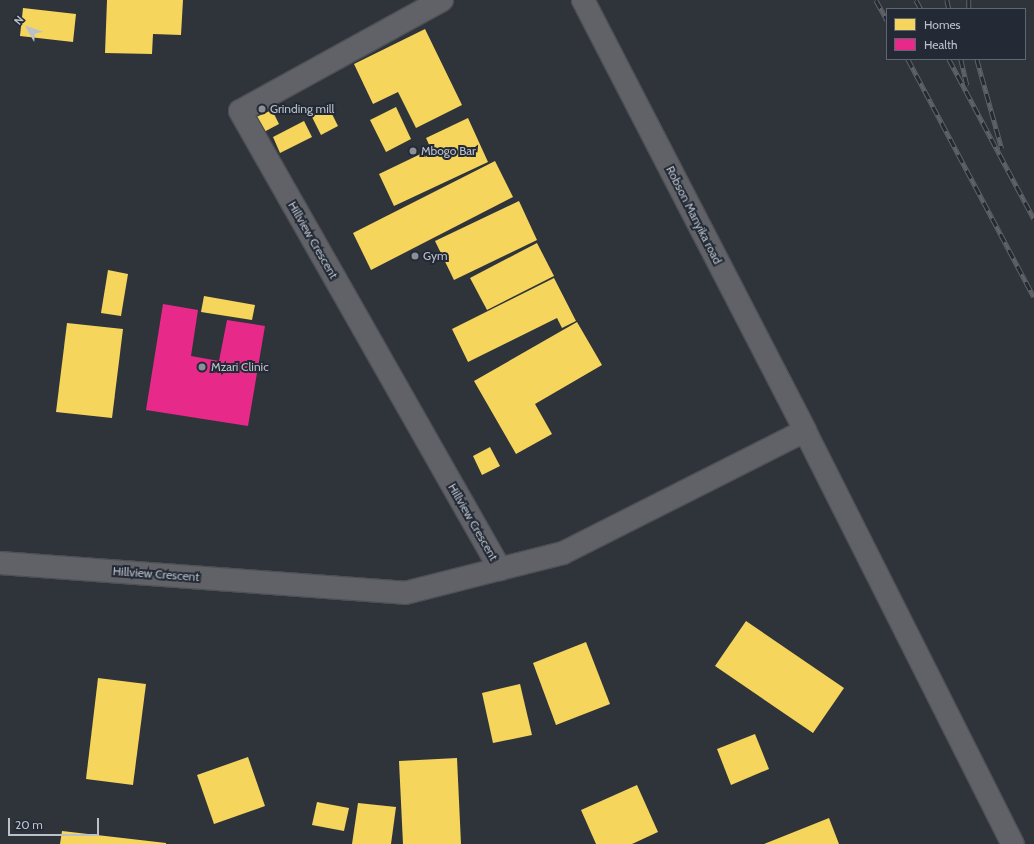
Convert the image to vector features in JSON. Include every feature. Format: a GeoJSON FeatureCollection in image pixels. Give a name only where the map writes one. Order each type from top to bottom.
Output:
{"type":"FeatureCollection","features":[{"type":"Feature","properties":{"kind":"street","name":"Hillview Crescent"},"geometry":{"type":"LineString","coordinates":[[442,0],[240,111],[500,569]]}},
{"type":"Feature","properties":{"kind":"street","name":"Robson Manyika road"},"geometry":{"type":"LineString","coordinates":[[582,0],[805,430],[1013,844]]}},
{"type":"Feature","properties":{"kind":"street","name":"Hillview Crescent"},"geometry":{"type":"LineString","coordinates":[[0,562],[405,593],[563,553],[805,430]]}},
{"type":"Feature","properties":{"kind":"building: Homes"},"geometry":{"type":"Polygon","coordinates":[[[107,0],[183,0],[181,35],[153,34],[152,54],[105,53],[107,0]]]}},
{"type":"Feature","properties":{"kind":"building: Homes"},"geometry":{"type":"Polygon","coordinates":[[[23,8],[76,14],[73,42],[20,36],[23,8]]]}},
{"type":"Feature","properties":{"kind":"building: Homes"},"geometry":{"type":"Polygon","coordinates":[[[425,29],[462,105],[416,128],[398,92],[373,104],[354,64],[425,29]]]}},
{"type":"Feature","properties":{"kind":"building: Homes"},"geometry":{"type":"Polygon","coordinates":[[[328,106],[338,126],[321,135],[311,115],[328,106]]]}},
{"type":"Feature","properties":{"kind":"building: Homes"},"geometry":{"type":"Polygon","coordinates":[[[396,107],[411,139],[386,152],[370,120],[396,107]]]}},
{"type":"Feature","properties":{"kind":"building: Homes"},"geometry":{"type":"Polygon","coordinates":[[[272,110],[279,124],[262,133],[254,118],[272,110]]]}},
{"type":"Feature","properties":{"kind":"building: Homes"},"geometry":{"type":"Polygon","coordinates":[[[468,118],[488,162],[394,206],[379,174],[431,149],[426,138],[468,118]]]}},
{"type":"Feature","properties":{"kind":"building: Homes"},"geometry":{"type":"Polygon","coordinates":[[[304,121],[312,137],[280,153],[273,137],[304,121]]]}},
{"type":"Feature","properties":{"kind":"building: Homes"},"geometry":{"type":"Polygon","coordinates":[[[495,161],[513,197],[371,270],[353,233],[495,161]]]}},
{"type":"Feature","properties":{"kind":"building: Homes"},"geometry":{"type":"Polygon","coordinates":[[[519,201],[537,240],[454,280],[435,241],[519,201]]]}},
{"type":"Feature","properties":{"kind":"building: Homes"},"geometry":{"type":"Polygon","coordinates":[[[537,243],[554,276],[487,310],[470,278],[537,243]]]}},
{"type":"Feature","properties":{"kind":"building: Homes"},"geometry":{"type":"Polygon","coordinates":[[[108,270],[128,274],[121,316],[101,313],[108,270]]]}},
{"type":"Feature","properties":{"kind":"building: Homes"},"geometry":{"type":"Polygon","coordinates":[[[554,278],[576,321],[562,328],[557,318],[468,362],[452,329],[554,278]]]}},
{"type":"Feature","properties":{"kind":"building: Homes"},"geometry":{"type":"Polygon","coordinates":[[[204,296],[255,305],[252,320],[201,312],[204,296]]]}},
{"type":"Feature","properties":{"kind":"building: Homes"},"geometry":{"type":"Polygon","coordinates":[[[577,322],[602,365],[535,404],[552,434],[516,454],[474,381],[577,322]]]}},
{"type":"Feature","properties":{"kind":"building: Homes"},"geometry":{"type":"Polygon","coordinates":[[[67,323],[123,329],[112,418],[56,412],[67,323]]]}},
{"type":"Feature","properties":{"kind":"building: Homes"},"geometry":{"type":"Polygon","coordinates":[[[490,447],[500,466],[482,475],[473,456],[490,447]]]}},
{"type":"Feature","properties":{"kind":"building: Homes"},"geometry":{"type":"Polygon","coordinates":[[[746,621],[844,688],[813,733],[715,666],[746,621]]]}},
{"type":"Feature","properties":{"kind":"building: Homes"},"geometry":{"type":"Polygon","coordinates":[[[586,642],[610,704],[556,725],[533,663],[586,642]]]}},
{"type":"Feature","properties":{"kind":"building: Homes"},"geometry":{"type":"Polygon","coordinates":[[[98,678],[146,684],[133,785],[86,779],[98,678]]]}},
{"type":"Feature","properties":{"kind":"building: Homes"},"geometry":{"type":"Polygon","coordinates":[[[520,684],[532,735],[493,743],[482,693],[520,684]]]}},
{"type":"Feature","properties":{"kind":"building: Homes"},"geometry":{"type":"Polygon","coordinates":[[[755,734],[769,769],[731,785],[717,749],[755,734]]]}},
{"type":"Feature","properties":{"kind":"building: Homes"},"geometry":{"type":"Polygon","coordinates":[[[248,757],[265,806],[214,824],[197,775],[248,757]]]}},
{"type":"Feature","properties":{"kind":"building: Homes"},"geometry":{"type":"Polygon","coordinates":[[[457,758],[461,844],[403,844],[399,761],[457,758]]]}},
{"type":"Feature","properties":{"kind":"building: Homes"},"geometry":{"type":"Polygon","coordinates":[[[637,785],[658,832],[632,844],[596,844],[581,810],[637,785]]]}},
{"type":"Feature","properties":{"kind":"building: Homes"},"geometry":{"type":"Polygon","coordinates":[[[317,802],[349,808],[344,831],[312,825],[317,802]]]}},
{"type":"Feature","properties":{"kind":"building: Homes"},"geometry":{"type":"Polygon","coordinates":[[[358,803],[396,807],[391,844],[352,844],[358,803]]]}},
{"type":"Feature","properties":{"kind":"building: Homes"},"geometry":{"type":"Polygon","coordinates":[[[829,818],[839,844],[764,844],[829,818]]]}},
{"type":"Feature","properties":{"kind":"building: Homes"},"geometry":{"type":"Polygon","coordinates":[[[62,831],[166,843],[166,844],[60,844],[62,831]]]}},
{"type":"Feature","properties":{"kind":"building: Health"},"geometry":{"type":"Polygon","coordinates":[[[163,304],[198,310],[191,356],[219,361],[227,320],[265,326],[248,426],[146,410],[163,304]]]}},
{"type":"Feature","properties":{"kind":"railway"},"geometry":{"type":"LineString","coordinates":[[876,0],[886,18]]}},
{"type":"Feature","properties":{"kind":"railway"},"geometry":{"type":"LineString","coordinates":[[916,0],[920,8]]}},
{"type":"Feature","properties":{"kind":"railway"},"geometry":{"type":"LineString","coordinates":[[947,0],[949,8]]}},
{"type":"Feature","properties":{"kind":"railway"},"geometry":{"type":"LineString","coordinates":[[969,0],[969,8]]}},
{"type":"Feature","properties":{"kind":"railway"},"geometry":{"type":"LineString","coordinates":[[909,60],[1034,297]]}},
{"type":"Feature","properties":{"kind":"railway"},"geometry":{"type":"LineString","coordinates":[[950,60],[1034,219]]}},
{"type":"Feature","properties":{"kind":"railway"},"geometry":{"type":"LineString","coordinates":[[961,60],[967,85]]}},
{"type":"Feature","properties":{"kind":"railway"},"geometry":{"type":"LineString","coordinates":[[977,60],[1002,149]]}},
{"type":"Feature","properties":{"kind":"place","name":"Grinding mill"},"geometry":{"type":"Point","coordinates":[262,109]}},
{"type":"Feature","properties":{"kind":"place","name":"Mbogo Bar"},"geometry":{"type":"Point","coordinates":[413,151]}},
{"type":"Feature","properties":{"kind":"place","name":"Gym"},"geometry":{"type":"Point","coordinates":[415,256]}},
{"type":"Feature","properties":{"kind":"place","name":"Mzari Clinic"},"geometry":{"type":"Point","coordinates":[202,367]}}]}
